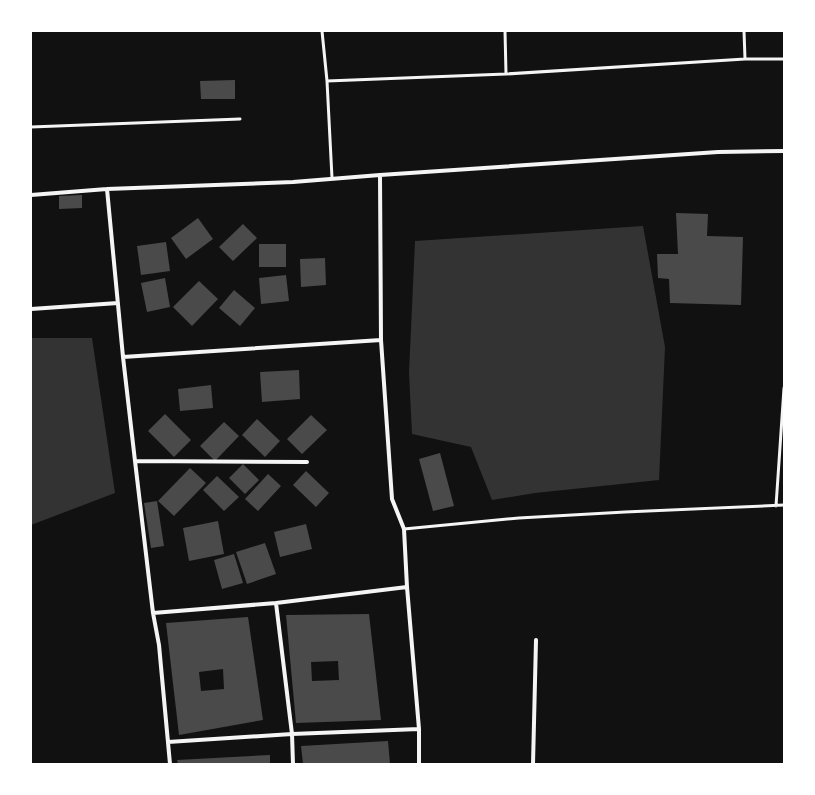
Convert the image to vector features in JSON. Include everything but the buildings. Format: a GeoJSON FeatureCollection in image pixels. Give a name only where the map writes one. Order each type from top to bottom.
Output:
{"type":"FeatureCollection","features":[{"type":"Feature","properties":{"kind":"street"},"geometry":{"type":"LineString","coordinates":[[31,195],[107,189],[292,182],[718,152],[784,151]]}},
{"type":"Feature","properties":{"kind":"street"},"geometry":{"type":"LineString","coordinates":[[380,175],[382,340],[392,499],[404,529],[407,587],[419,729],[419,764]]}},
{"type":"Feature","properties":{"kind":"street"},"geometry":{"type":"LineString","coordinates":[[107,189],[123,357],[153,613],[159,646],[170,764]]}},
{"type":"Feature","properties":{"kind":"street"},"geometry":{"type":"LineString","coordinates":[[31,309],[118,303]]}},
{"type":"Feature","properties":{"kind":"street"},"geometry":{"type":"LineString","coordinates":[[123,357],[382,340]]}},
{"type":"Feature","properties":{"kind":"street"},"geometry":{"type":"LineString","coordinates":[[135,461],[307,462]]}},
{"type":"Feature","properties":{"kind":"street"},"geometry":{"type":"LineString","coordinates":[[153,613],[276,603],[407,587]]}},
{"type":"Feature","properties":{"kind":"street"},"geometry":{"type":"LineString","coordinates":[[276,603],[292,734],[293,764]]}},
{"type":"Feature","properties":{"kind":"street"},"geometry":{"type":"LineString","coordinates":[[533,764],[536,640]]}},
{"type":"Feature","properties":{"kind":"street"},"geometry":{"type":"LineString","coordinates":[[168,742],[292,734],[419,729]]}},
{"type":"Feature","properties":{"kind":"lane"},"geometry":{"type":"LineString","coordinates":[[322,31],[327,81],[332,178]]}},
{"type":"Feature","properties":{"kind":"lane"},"geometry":{"type":"LineString","coordinates":[[506,31],[506,74]]}},
{"type":"Feature","properties":{"kind":"lane"},"geometry":{"type":"LineString","coordinates":[[744,31],[745,59]]}},
{"type":"Feature","properties":{"kind":"lane"},"geometry":{"type":"LineString","coordinates":[[327,81],[506,74],[745,59],[784,59]]}},
{"type":"Feature","properties":{"kind":"lane"},"geometry":{"type":"LineString","coordinates":[[31,127],[240,119]]}},
{"type":"Feature","properties":{"kind":"lane"},"geometry":{"type":"LineString","coordinates":[[776,506],[784,388]]}},
{"type":"Feature","properties":{"kind":"lane"},"geometry":{"type":"LineString","coordinates":[[404,529],[519,518],[784,506]]}},
{"type":"Feature","properties":{"kind":"shaded area"},"geometry":{"type":"Polygon","coordinates":[[[643,226],[665,347],[659,480],[535,493],[492,500],[471,447],[412,434],[409,373],[415,241],[643,226]]]}},
{"type":"Feature","properties":{"kind":"shaded area"},"geometry":{"type":"Polygon","coordinates":[[[31,338],[92,338],[115,493],[31,525],[31,338]]]}}]}
